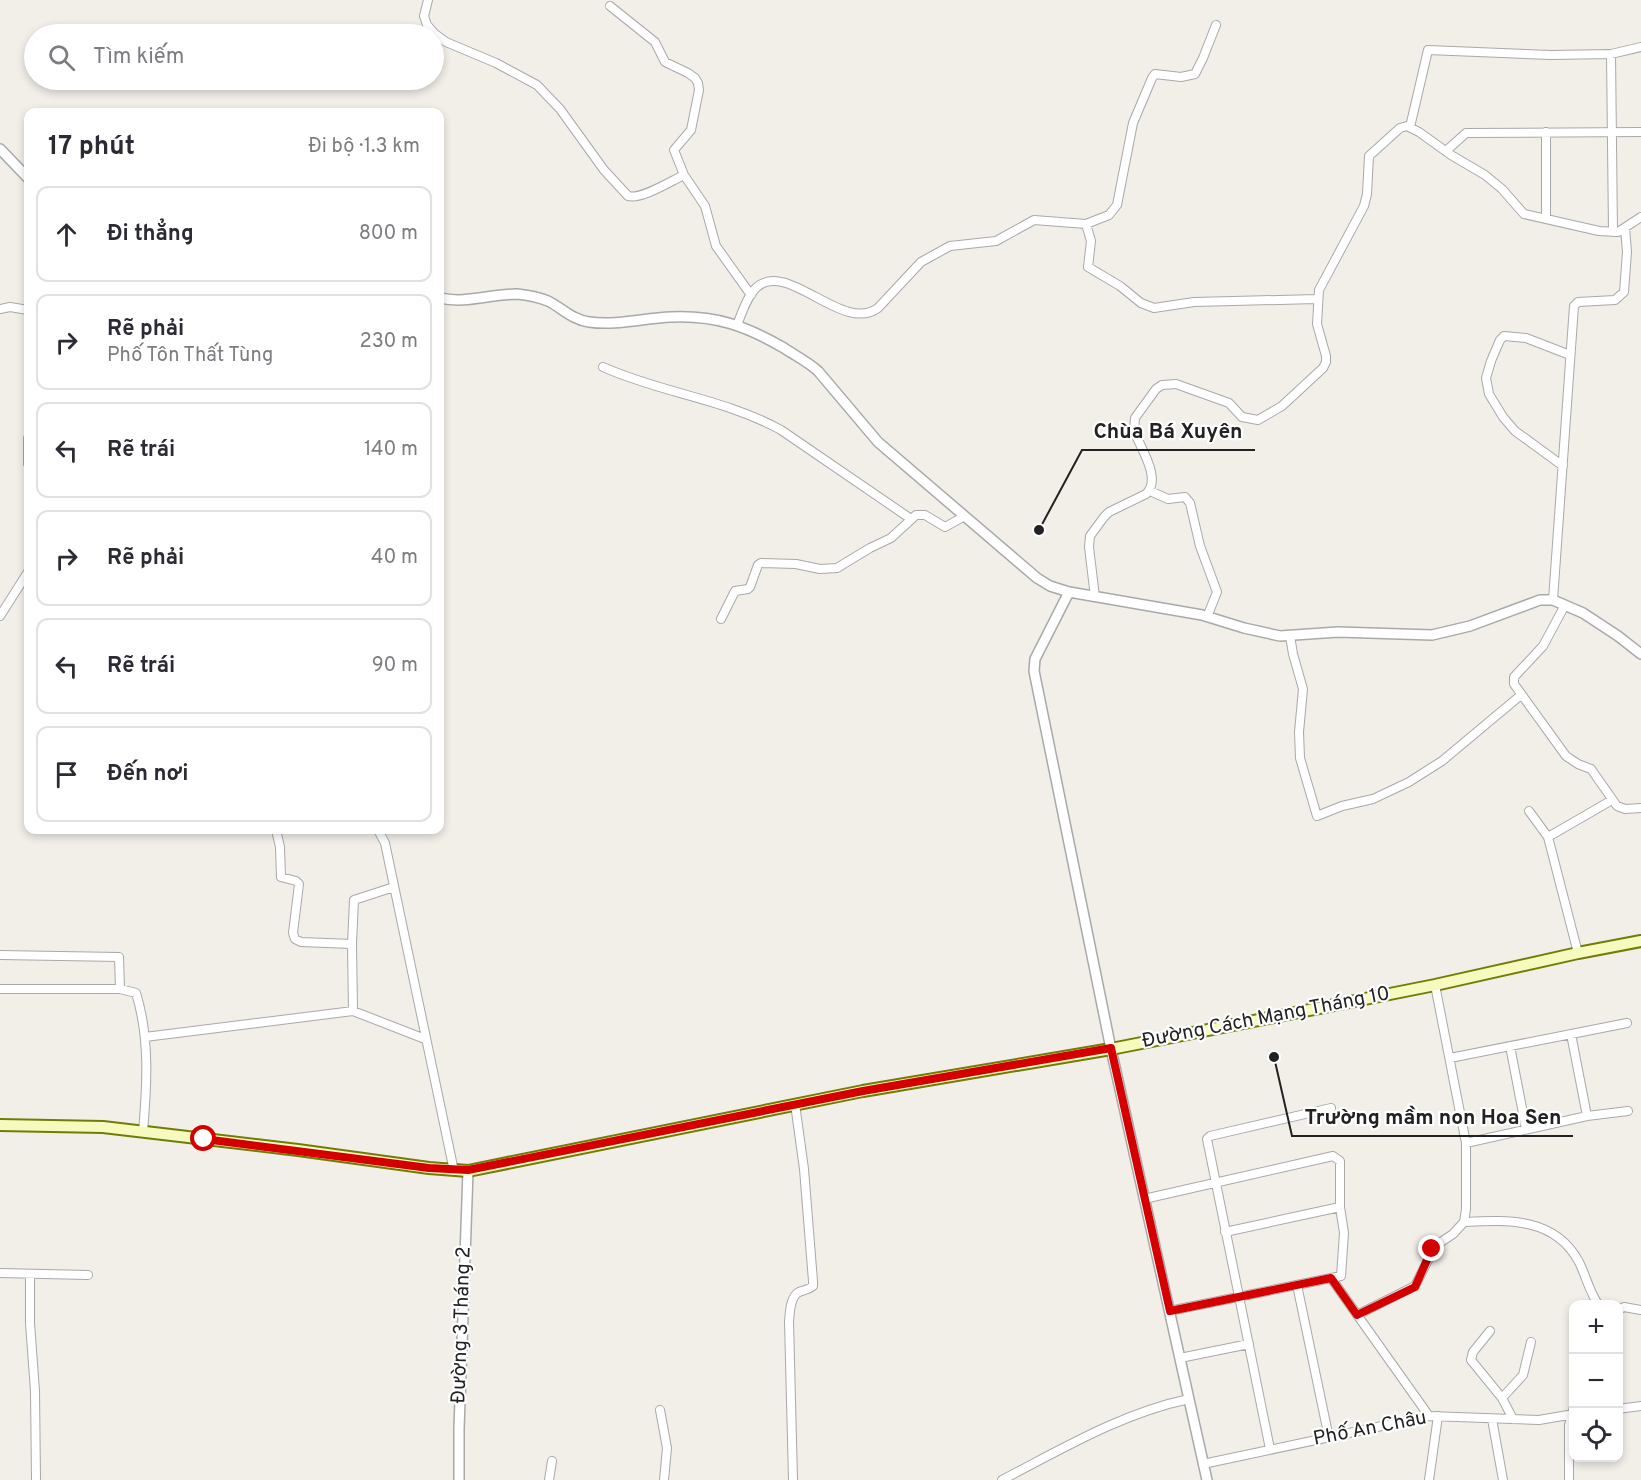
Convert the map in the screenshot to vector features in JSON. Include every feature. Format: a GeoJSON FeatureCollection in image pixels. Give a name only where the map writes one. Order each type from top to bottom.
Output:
{"type":"FeatureCollection","features":[{"type":"Feature","properties":{"kind":"main road","name":"Đường Cách Mạng Tháng 10"},"geometry":{"type":"LineString","coordinates":[[0,1125],[78,1126],[143,1132],[454,1171],[468,1170],[795,1104],[1111,1048],[1435,985],[1578,952],[1641,941]]}},
{"type":"Feature","properties":{"kind":"street"},"geometry":{"type":"LineString","coordinates":[[427,24],[424,16],[428,0]]}},
{"type":"Feature","properties":{"kind":"street"},"geometry":{"type":"LineString","coordinates":[[610,6],[655,42],[665,62],[688,73],[698,83],[699,90],[691,130],[674,150],[684,175],[705,206],[720,254],[751,295]]}},
{"type":"Feature","properties":{"kind":"street"},"geometry":{"type":"LineString","coordinates":[[737,325],[756,287],[765,283],[783,282],[856,314],[864,314],[878,308],[921,262],[950,246],[996,241],[1034,220],[1086,224],[1109,214],[1117,206],[1134,118],[1153,76],[1155,74],[1181,77],[1195,74],[1216,25]]}},
{"type":"Feature","properties":{"kind":"street"},"geometry":{"type":"LineString","coordinates":[[444,41],[496,63],[537,85],[560,109],[604,170],[628,196],[640,196],[684,175]]}},
{"type":"Feature","properties":{"kind":"street"},"geometry":{"type":"LineString","coordinates":[[1410,127],[1428,50],[1551,55],[1611,54],[1641,47]]}},
{"type":"Feature","properties":{"kind":"street"},"geometry":{"type":"LineString","coordinates":[[1611,54],[1613,232]]}},
{"type":"Feature","properties":{"kind":"street"},"geometry":{"type":"LineString","coordinates":[[1095,597],[1089,547],[1090,536],[1109,512],[1150,491],[1153,483],[1133,424],[1156,389],[1162,385],[1176,384],[1229,403],[1242,417],[1247,419],[1263,418],[1282,406],[1323,368],[1326,362],[1318,332],[1317,300],[1322,283],[1365,201],[1369,156],[1400,128],[1410,127],[1496,185],[1509,196],[1521,212],[1536,218],[1587,230],[1613,232],[1625,228],[1641,217]]}},
{"type":"Feature","properties":{"kind":"street"},"geometry":{"type":"LineString","coordinates":[[1546,132],[1546,219]]}},
{"type":"Feature","properties":{"kind":"street"},"geometry":{"type":"LineString","coordinates":[[1446,151],[1466,133],[1641,132]]}},
{"type":"Feature","properties":{"kind":"street"},"geometry":{"type":"LineString","coordinates":[[0,149],[24,173]]}},
{"type":"Feature","properties":{"kind":"street"},"geometry":{"type":"LineString","coordinates":[[1086,224],[1091,241],[1088,267],[1147,306],[1154,308],[1194,302],[1317,300]]}},
{"type":"Feature","properties":{"kind":"street"},"geometry":{"type":"LineString","coordinates":[[1553,600],[1575,303],[1615,300],[1624,292],[1627,252],[1625,228]]}},
{"type":"Feature","properties":{"kind":"street"},"geometry":{"type":"LineString","coordinates":[[444,298],[466,301],[519,294],[549,302],[578,319],[589,322],[703,317],[756,332],[808,362],[878,442],[963,517],[1037,578],[1050,586],[1069,592],[1207,617],[1280,636],[1338,632],[1432,635],[1470,626],[1530,603],[1553,600],[1583,613],[1641,654]]}},
{"type":"Feature","properties":{"kind":"street"},"geometry":{"type":"LineString","coordinates":[[0,309],[10,307],[24,309]]}},
{"type":"Feature","properties":{"kind":"street"},"geometry":{"type":"LineString","coordinates":[[1563,466],[1515,430],[1503,417],[1489,394],[1486,378],[1500,340],[1504,336],[1526,338],[1570,355]]}},
{"type":"Feature","properties":{"kind":"street"},"geometry":{"type":"LineString","coordinates":[[603,367],[627,377],[719,403],[765,421],[819,455],[911,519]]}},
{"type":"Feature","properties":{"kind":"street"},"geometry":{"type":"LineString","coordinates":[[1150,491],[1168,499],[1185,497],[1190,502],[1200,546],[1217,592],[1207,617]]}},
{"type":"Feature","properties":{"kind":"street"},"geometry":{"type":"LineString","coordinates":[[721,619],[735,591],[749,588],[758,565],[761,563],[796,564],[820,569],[837,568],[891,538],[916,515],[925,515],[945,527],[963,517]]}},
{"type":"Feature","properties":{"kind":"street"},"geometry":{"type":"LineString","coordinates":[[0,616],[24,578]]}},
{"type":"Feature","properties":{"kind":"street"},"geometry":{"type":"LineString","coordinates":[[1069,592],[1035,658],[1034,671],[1111,1048],[1207,1480]]}},
{"type":"Feature","properties":{"kind":"street"},"geometry":{"type":"LineString","coordinates":[[1565,605],[1543,646],[1514,677],[1514,684],[1566,756],[1591,769],[1620,808],[1641,808]]}},
{"type":"Feature","properties":{"kind":"street"},"geometry":{"type":"LineString","coordinates":[[1290,636],[1303,689],[1299,732],[1300,758],[1317,816],[1342,806],[1373,799],[1409,782],[1448,757],[1521,695]]}},
{"type":"Feature","properties":{"kind":"street"},"geometry":{"type":"LineString","coordinates":[[1548,837],[1612,800]]}},
{"type":"Feature","properties":{"kind":"street"},"geometry":{"type":"LineString","coordinates":[[1529,811],[1548,837],[1578,952]]}},
{"type":"Feature","properties":{"kind":"street"},"geometry":{"type":"LineString","coordinates":[[277,834],[280,847],[281,877],[299,884],[293,933],[295,939],[301,942],[352,944]]}},
{"type":"Feature","properties":{"kind":"street"},"geometry":{"type":"LineString","coordinates":[[380,834],[385,843],[454,1171]]}},
{"type":"Feature","properties":{"kind":"street"},"geometry":{"type":"LineString","coordinates":[[353,1011],[354,900],[394,887]]}},
{"type":"Feature","properties":{"kind":"street"},"geometry":{"type":"LineString","coordinates":[[0,955],[119,957],[120,988]]}},
{"type":"Feature","properties":{"kind":"street"},"geometry":{"type":"LineString","coordinates":[[1357,1315],[1415,1287],[1435,1246],[1453,1234],[1464,1222],[1466,1143],[1435,985]]}},
{"type":"Feature","properties":{"kind":"street"},"geometry":{"type":"LineString","coordinates":[[0,989],[120,988],[136,993],[145,1037],[147,1084],[143,1132]]}},
{"type":"Feature","properties":{"kind":"street"},"geometry":{"type":"LineString","coordinates":[[145,1037],[353,1011],[425,1039]]}},
{"type":"Feature","properties":{"kind":"street"},"geometry":{"type":"LineString","coordinates":[[1450,1058],[1627,1023]]}},
{"type":"Feature","properties":{"kind":"street"},"geometry":{"type":"LineString","coordinates":[[1571,1034],[1587,1116]]}},
{"type":"Feature","properties":{"kind":"street"},"geometry":{"type":"LineString","coordinates":[[1510,1046],[1527,1129]]}},
{"type":"Feature","properties":{"kind":"street"},"geometry":{"type":"LineString","coordinates":[[794,1480],[789,1321],[795,1296],[813,1286],[803,1162],[795,1104]]}},
{"type":"Feature","properties":{"kind":"street"},"geometry":{"type":"LineString","coordinates":[[1270,1449],[1207,1143],[1210,1136],[1331,1108]]}},
{"type":"Feature","properties":{"kind":"street"},"geometry":{"type":"LineString","coordinates":[[1466,1143],[1587,1116],[1628,1111]]}},
{"type":"Feature","properties":{"kind":"street"},"geometry":{"type":"LineString","coordinates":[[1144,1199],[1335,1156],[1340,1161],[1340,1207],[1344,1233],[1341,1276],[1170,1311]]}},
{"type":"Feature","properties":{"kind":"street","name":"Đường 3 Tháng 2"},"geometry":{"type":"LineString","coordinates":[[459,1480],[468,1170]]}},
{"type":"Feature","properties":{"kind":"street"},"geometry":{"type":"LineString","coordinates":[[1225,1232],[1340,1207]]}},
{"type":"Feature","properties":{"kind":"street"},"geometry":{"type":"LineString","coordinates":[[1464,1222],[1505,1220],[1532,1224],[1552,1234],[1573,1254],[1596,1300]]}},
{"type":"Feature","properties":{"kind":"street"},"geometry":{"type":"LineString","coordinates":[[0,1273],[88,1275]]}},
{"type":"Feature","properties":{"kind":"street"},"geometry":{"type":"LineString","coordinates":[[30,1274],[36,1480]]}},
{"type":"Feature","properties":{"kind":"street"},"geometry":{"type":"LineString","coordinates":[[1331,1278],[1434,1416],[1429,1480]]}},
{"type":"Feature","properties":{"kind":"street"},"geometry":{"type":"LineString","coordinates":[[1297,1285],[1329,1438]]}},
{"type":"Feature","properties":{"kind":"street"},"geometry":{"type":"LineString","coordinates":[[1623,1308],[1641,1310]]}},
{"type":"Feature","properties":{"kind":"street"},"geometry":{"type":"LineString","coordinates":[[1490,1330],[1473,1352],[1471,1360],[1502,1398],[1513,1419]]}},
{"type":"Feature","properties":{"kind":"street"},"geometry":{"type":"LineString","coordinates":[[1502,1398],[1523,1375],[1531,1342]]}},
{"type":"Feature","properties":{"kind":"street"},"geometry":{"type":"LineString","coordinates":[[1180,1358],[1249,1344]]}},
{"type":"Feature","properties":{"kind":"street"},"geometry":{"type":"LineString","coordinates":[[1002,1480],[1086,1436],[1150,1409],[1189,1399]]}},
{"type":"Feature","properties":{"kind":"street"},"geometry":{"type":"LineString","coordinates":[[1623,1408],[1641,1406]]}},
{"type":"Feature","properties":{"kind":"street"},"geometry":{"type":"LineString","coordinates":[[660,1410],[667,1448],[664,1480]]}},
{"type":"Feature","properties":{"kind":"street","name":"Phố An Châu"},"geometry":{"type":"LineString","coordinates":[[1203,1464],[1434,1416],[1548,1419],[1569,1413]]}},
{"type":"Feature","properties":{"kind":"street"},"geometry":{"type":"LineString","coordinates":[[1492,1419],[1503,1480]]}},
{"type":"Feature","properties":{"kind":"street"},"geometry":{"type":"LineString","coordinates":[[549,1480],[552,1461]]}},
{"type":"Feature","properties":{"kind":"street"},"geometry":{"type":"LineString","coordinates":[[1569,1480],[1570,1462]]}},
{"type":"Feature","properties":{"kind":"place","name":"Chùa Bá Xuyên"},"geometry":{"type":"Point","coordinates":[1039,530]}},
{"type":"Feature","properties":{"kind":"place","name":"Trường mầm non Hoa Sen"},"geometry":{"type":"Point","coordinates":[1274,1057]}},
{"type":"Feature","properties":{"kind":"route"},"geometry":{"type":"LineString","coordinates":[[204,1139],[454,1171],[468,1170],[863,1091],[1111,1048],[1170,1311],[1331,1278],[1357,1315],[1415,1287],[1432,1249]]}}]}
